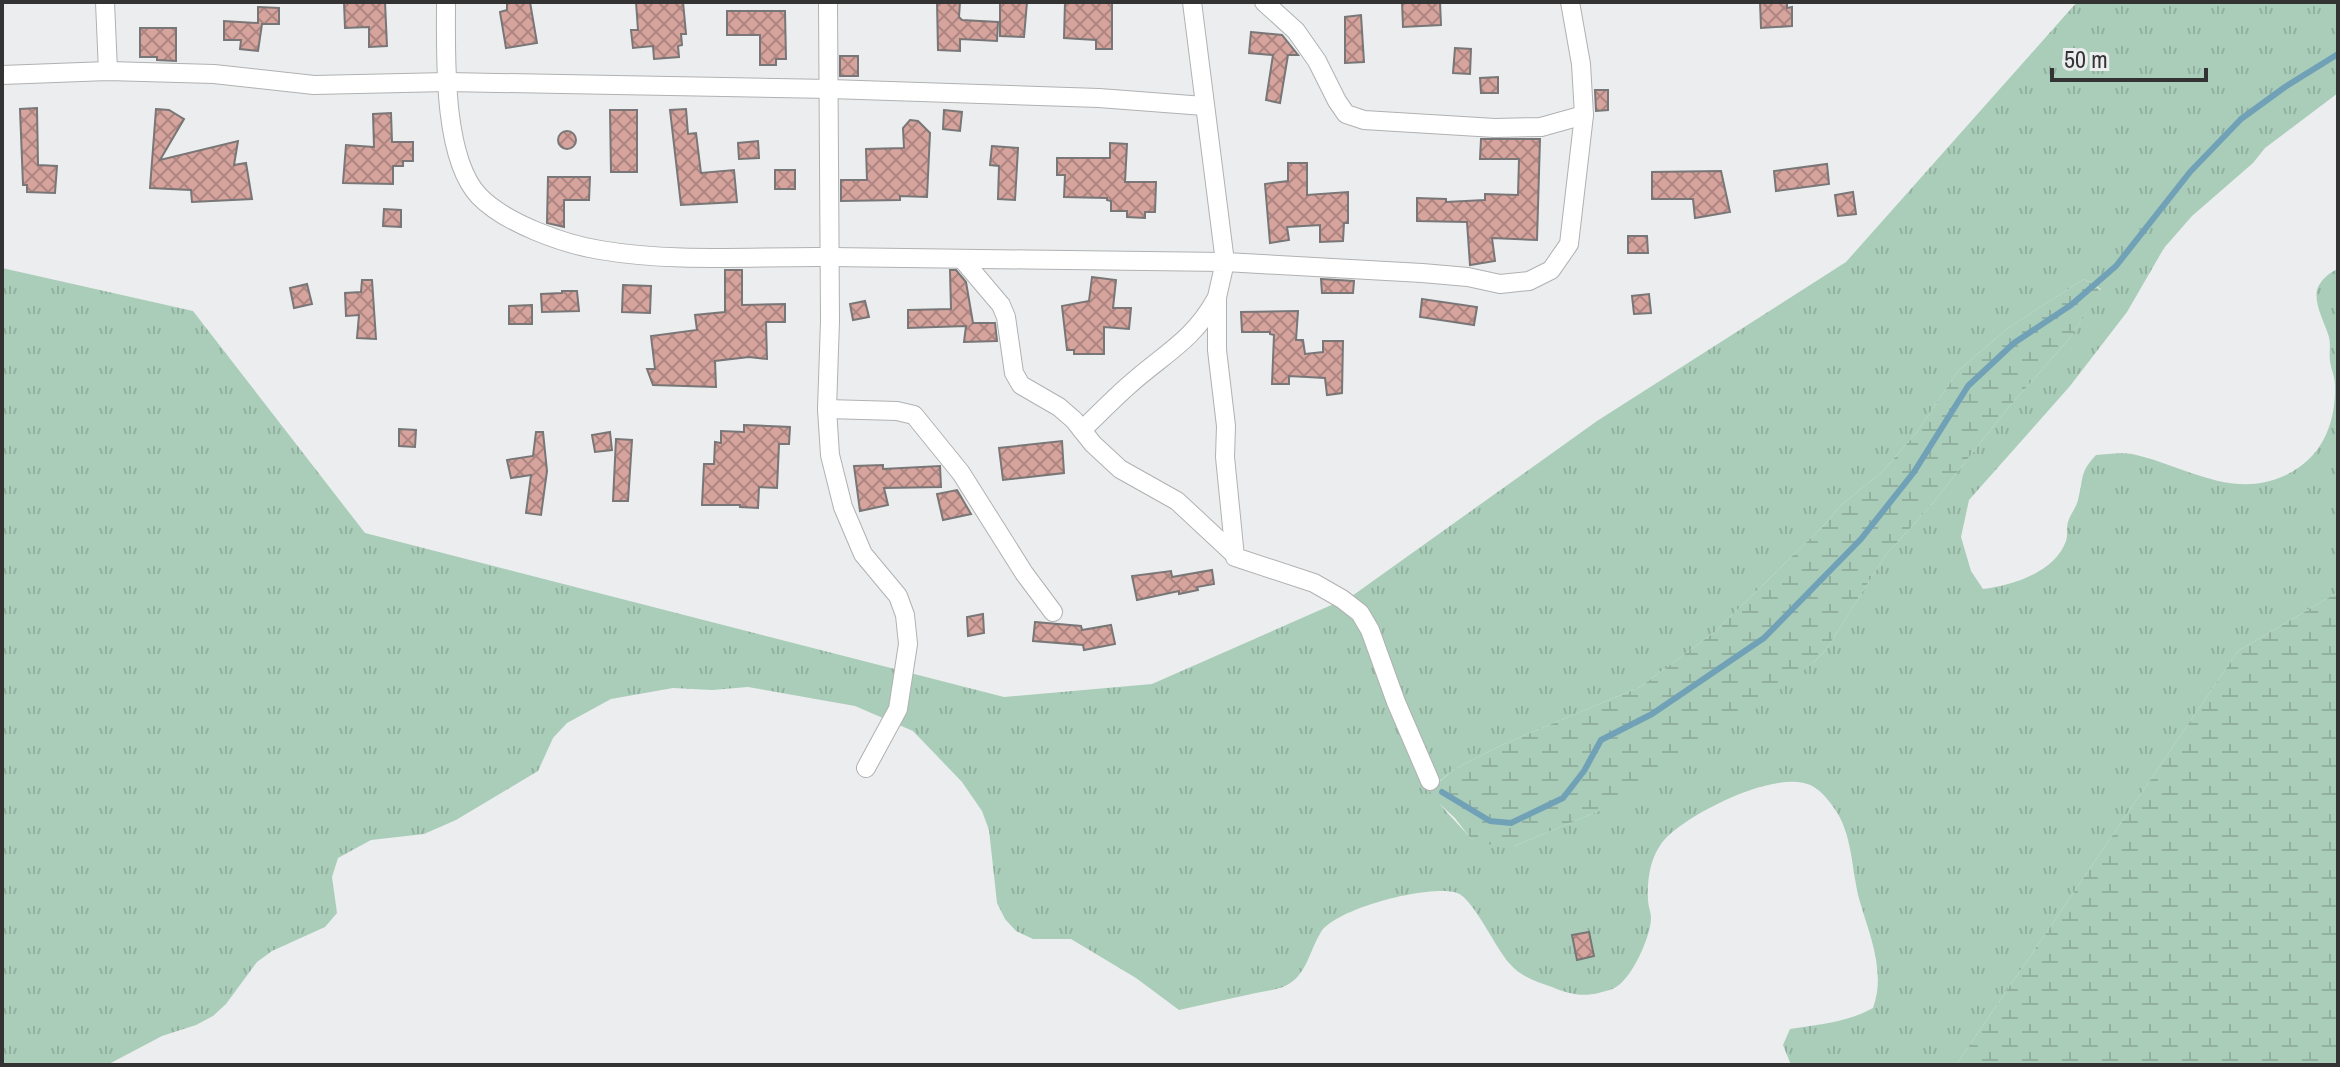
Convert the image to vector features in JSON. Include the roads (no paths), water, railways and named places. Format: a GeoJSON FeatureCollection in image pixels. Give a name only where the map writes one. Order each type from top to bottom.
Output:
{"type":"FeatureCollection","features":[{"type":"Feature","properties":{"kind":"street"},"geometry":{"type":"LineString","coordinates":[[105,2],[108,71]]}},
{"type":"Feature","properties":{"kind":"street"},"geometry":{"type":"LineString","coordinates":[[446,2],[447,82],[462,170],[479,196],[512,219],[545,236],[597,250],[668,259],[828,257],[1225,262],[1422,273],[1468,277],[1500,284],[1529,281],[1551,270],[1569,244],[1584,115],[1581,64],[1570,2]]}},
{"type":"Feature","properties":{"kind":"street"},"geometry":{"type":"LineString","coordinates":[[828,2],[830,321],[827,409],[830,455],[843,507],[863,554],[898,596],[905,615],[908,644],[898,709],[866,768]]}},
{"type":"Feature","properties":{"kind":"street"},"geometry":{"type":"LineString","coordinates":[[1192,2],[1225,262],[1217,297],[1217,350],[1235,555]]}},
{"type":"Feature","properties":{"kind":"street"},"geometry":{"type":"LineString","coordinates":[[1264,2],[1296,31],[1317,61],[1346,114],[1378,121],[1495,128],[1541,127],[1584,115]]}},
{"type":"Feature","properties":{"kind":"street"},"geometry":{"type":"LineString","coordinates":[[2,75],[108,71],[214,74],[314,85],[447,82],[830,89],[1099,98],[1204,106]]}},
{"type":"Feature","properties":{"kind":"street"},"geometry":{"type":"LineString","coordinates":[[962,259],[1001,305],[1006,317],[1017,381],[1059,407],[1120,469],[1177,501],[1238,558],[1314,583],[1360,613],[1370,630],[1409,735],[1430,781]]}},
{"type":"Feature","properties":{"kind":"street"},"geometry":{"type":"LineString","coordinates":[[1082,430],[1127,387],[1190,336],[1204,321],[1217,297]]}},
{"type":"Feature","properties":{"kind":"street"},"geometry":{"type":"LineString","coordinates":[[827,409],[897,411],[914,415],[961,473],[1024,573],[1053,612]]}},
{"type":"Feature","properties":{"kind":"waterway"},"geometry":{"type":"LineString","coordinates":[[1442,792],[1490,821],[1511,823],[1563,798],[1584,771],[1601,740],[1652,714],[1764,638],[1861,539],[1914,472],[1968,386],[2014,343],[2071,305],[2116,266],[2190,172],[2241,119],[2338,54]]}}]}
